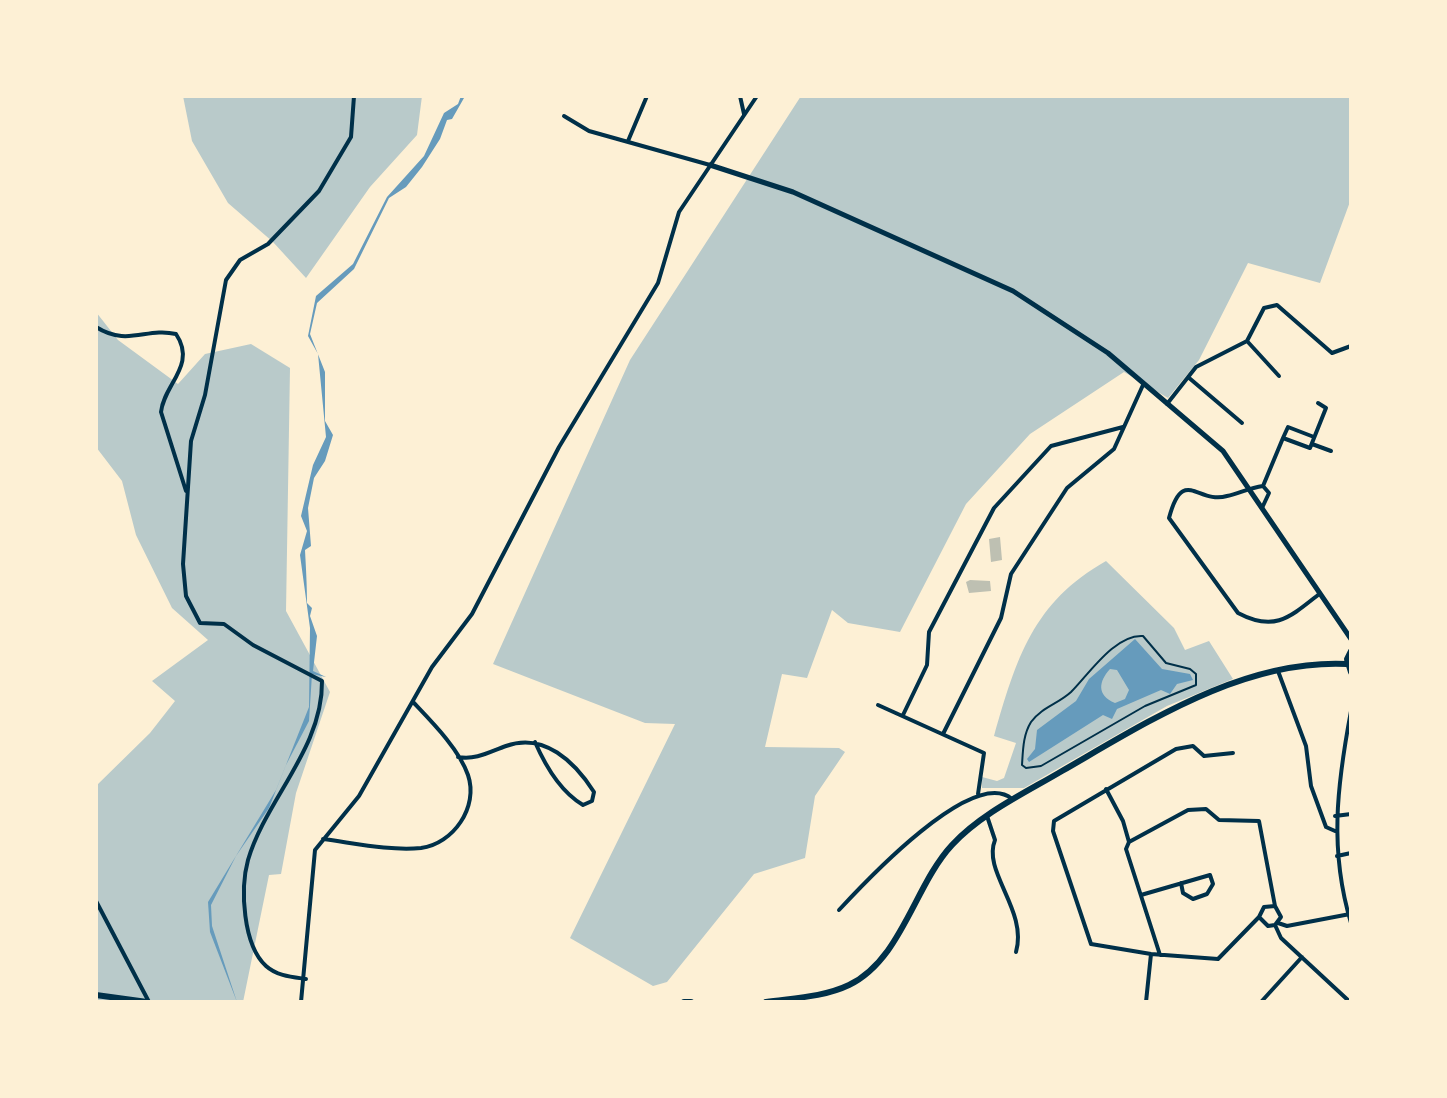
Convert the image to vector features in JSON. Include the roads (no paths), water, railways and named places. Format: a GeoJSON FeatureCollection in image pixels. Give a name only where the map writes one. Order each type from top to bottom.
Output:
{"type":"FeatureCollection","features":[{"type":"Feature","properties":{"kind":"main road"},"geometry":{"type":"LineString","coordinates":[[1351,651],[1347,664],[1351,672]]}},
{"type":"Feature","properties":{"kind":"main road"},"geometry":{"type":"LineString","coordinates":[[766,1002],[818,995],[851,984],[863,976],[882,957],[935,867],[965,833],[1013,799],[1195,699],[1278,670],[1312,664],[1347,664]]}},
{"type":"Feature","properties":{"kind":"main road"},"geometry":{"type":"LineString","coordinates":[[96,995],[148,1002]]}},
{"type":"Feature","properties":{"kind":"main road"},"geometry":{"type":"LineString","coordinates":[[684,1002],[691,1002]]}},
{"type":"Feature","properties":{"kind":"street"},"geometry":{"type":"LineString","coordinates":[[306,979],[283,976],[266,966],[254,949],[245,907],[246,888],[248,862],[257,840],[313,730],[322,697],[322,681],[253,645],[224,624],[200,623],[186,596],[183,545],[191,441],[205,395],[226,280],[240,260],[268,244],[319,191],[351,137],[354,96]]}},
{"type":"Feature","properties":{"kind":"street"},"geometry":{"type":"LineString","coordinates":[[628,141],[647,96]]}},
{"type":"Feature","properties":{"kind":"street"},"geometry":{"type":"LineString","coordinates":[[740,96],[744,114]]}},
{"type":"Feature","properties":{"kind":"street"},"geometry":{"type":"LineString","coordinates":[[301,1002],[306,979],[309,880],[315,850],[359,796],[432,667],[472,614],[559,447],[658,283],[679,212],[757,96]]}},
{"type":"Feature","properties":{"kind":"street"},"geometry":{"type":"LineString","coordinates":[[564,116],[589,131],[793,192],[1013,291],[1108,353],[1223,451],[1318,595],[1351,639]]}},
{"type":"Feature","properties":{"kind":"street"},"geometry":{"type":"LineString","coordinates":[[1167,404],[1196,367],[1247,341],[1264,308],[1277,305],[1332,353],[1351,346]]}},
{"type":"Feature","properties":{"kind":"street"},"geometry":{"type":"LineString","coordinates":[[96,327],[117,337],[168,332],[176,334],[182,342],[182,364],[161,412],[187,493]]}},
{"type":"Feature","properties":{"kind":"street"},"geometry":{"type":"LineString","coordinates":[[1247,341],[1279,376]]}},
{"type":"Feature","properties":{"kind":"street"},"geometry":{"type":"LineString","coordinates":[[1188,377],[1242,423]]}},
{"type":"Feature","properties":{"kind":"street"},"geometry":{"type":"LineString","coordinates":[[943,734],[1001,618],[1011,574],[1067,488],[1111,454],[1143,385]]}},
{"type":"Feature","properties":{"kind":"street"},"geometry":{"type":"LineString","coordinates":[[1283,438],[1310,448],[1326,408],[1318,403]]}},
{"type":"Feature","properties":{"kind":"street"},"geometry":{"type":"LineString","coordinates":[[903,715],[927,665],[929,632],[994,508],[1051,446],[1123,427]]}},
{"type":"Feature","properties":{"kind":"street"},"geometry":{"type":"LineString","coordinates":[[1263,486],[1288,427],[1314,437]]}},
{"type":"Feature","properties":{"kind":"street"},"geometry":{"type":"LineString","coordinates":[[1312,444],[1331,451]]}},
{"type":"Feature","properties":{"kind":"street"},"geometry":{"type":"LineString","coordinates":[[1263,486],[1217,497],[1195,489],[1183,490],[1174,499],[1169,518],[1238,613],[1251,620],[1274,623],[1293,615],[1318,595]]}},
{"type":"Feature","properties":{"kind":"street"},"geometry":{"type":"LineString","coordinates":[[1261,509],[1269,493],[1263,486]]}},
{"type":"Feature","properties":{"kind":"street"},"geometry":{"type":"LineString","coordinates":[[1278,670],[1306,746],[1311,786],[1326,827],[1335,831]]}},
{"type":"Feature","properties":{"kind":"street"},"geometry":{"type":"LineString","coordinates":[[323,839],[423,848],[443,840],[460,827],[470,793],[468,776],[458,757],[413,702]]}},
{"type":"Feature","properties":{"kind":"street"},"geometry":{"type":"LineString","coordinates":[[878,705],[984,753],[978,794]]}},
{"type":"Feature","properties":{"kind":"street"},"geometry":{"type":"LineString","coordinates":[[1351,711],[1335,816],[1337,856],[1351,923]]}},
{"type":"Feature","properties":{"kind":"street"},"geometry":{"type":"LineString","coordinates":[[458,757],[470,759],[509,745],[535,742],[557,751],[576,769],[594,792],[592,801],[583,805],[572,799],[549,769],[535,742]]}},
{"type":"Feature","properties":{"kind":"street"},"geometry":{"type":"LineString","coordinates":[[1233,753],[1204,756],[1193,746],[1176,749],[1054,821],[1053,831],[1091,944],[1151,954],[1218,959],[1259,917],[1264,907],[1275,906]]}},
{"type":"Feature","properties":{"kind":"street"},"geometry":{"type":"LineString","coordinates":[[1106,789],[1123,821],[1129,842],[1128,861],[1160,955]]}},
{"type":"Feature","properties":{"kind":"street"},"geometry":{"type":"LineString","coordinates":[[839,910],[892,856],[925,828],[978,794],[1005,794],[1013,799]]}},
{"type":"Feature","properties":{"kind":"street"},"geometry":{"type":"LineString","coordinates":[[1129,842],[1188,810],[1206,809],[1219,820],[1256,819],[1271,872],[1275,906],[1281,917],[1276,924]]}},
{"type":"Feature","properties":{"kind":"street"},"geometry":{"type":"LineString","coordinates":[[1335,816],[1351,814]]}},
{"type":"Feature","properties":{"kind":"street"},"geometry":{"type":"LineString","coordinates":[[987,816],[995,840],[990,851],[996,875],[1006,887],[1020,938],[1016,952]]}},
{"type":"Feature","properties":{"kind":"street"},"geometry":{"type":"LineString","coordinates":[[1337,856],[1351,853]]}},
{"type":"Feature","properties":{"kind":"street"},"geometry":{"type":"LineString","coordinates":[[1141,895],[1181,883],[1210,875],[1213,884],[1207,894],[1193,899],[1183,893],[1181,883]]}},
{"type":"Feature","properties":{"kind":"street"},"geometry":{"type":"LineString","coordinates":[[96,901],[148,1002]]}},
{"type":"Feature","properties":{"kind":"street"},"geometry":{"type":"LineString","coordinates":[[1259,917],[1262,923],[1287,926],[1350,914]]}},
{"type":"Feature","properties":{"kind":"street"},"geometry":{"type":"LineString","coordinates":[[1276,924],[1281,938],[1350,1002]]}},
{"type":"Feature","properties":{"kind":"street"},"geometry":{"type":"LineString","coordinates":[[1146,1002],[1151,954]]}},
{"type":"Feature","properties":{"kind":"street"},"geometry":{"type":"LineString","coordinates":[[1263,1002],[1302,957]]}},
{"type":"Feature","properties":{"kind":"water"},"geometry":{"type":"Polygon","coordinates":[[[461,96],[464,98],[452,119],[447,120],[440,139],[422,167],[406,187],[389,198],[354,269],[317,303],[310,334],[318,353],[308,336],[316,296],[353,264],[387,197],[424,156],[444,113],[458,104],[461,96]]]}},
{"type":"Feature","properties":{"kind":"water"},"geometry":{"type":"Polygon","coordinates":[[[318,354],[325,372],[325,421],[333,435],[325,461],[314,478],[308,508],[311,546],[305,550],[307,603],[312,608],[310,616],[317,636],[313,671],[326,677],[312,674],[309,721],[286,765],[269,808],[236,856],[211,905],[212,926],[237,1002],[210,932],[208,902],[276,790],[309,707],[310,628],[300,555],[307,531],[301,516],[313,465],[326,437],[318,354]]]}},
{"type":"Feature","properties":{"kind":"water"},"geometry":{"type":"Polygon","coordinates":[[[1135,639],[1162,669],[1190,674],[1193,680],[1177,684],[1170,694],[1161,690],[1117,709],[1112,719],[1103,715],[1029,762],[1027,759],[1035,749],[1037,730],[1076,701],[1089,679],[1135,639]],[[1110,669],[1103,678],[1101,688],[1105,696],[1115,703],[1125,699],[1129,690],[1117,670],[1110,669]]]}}]}
